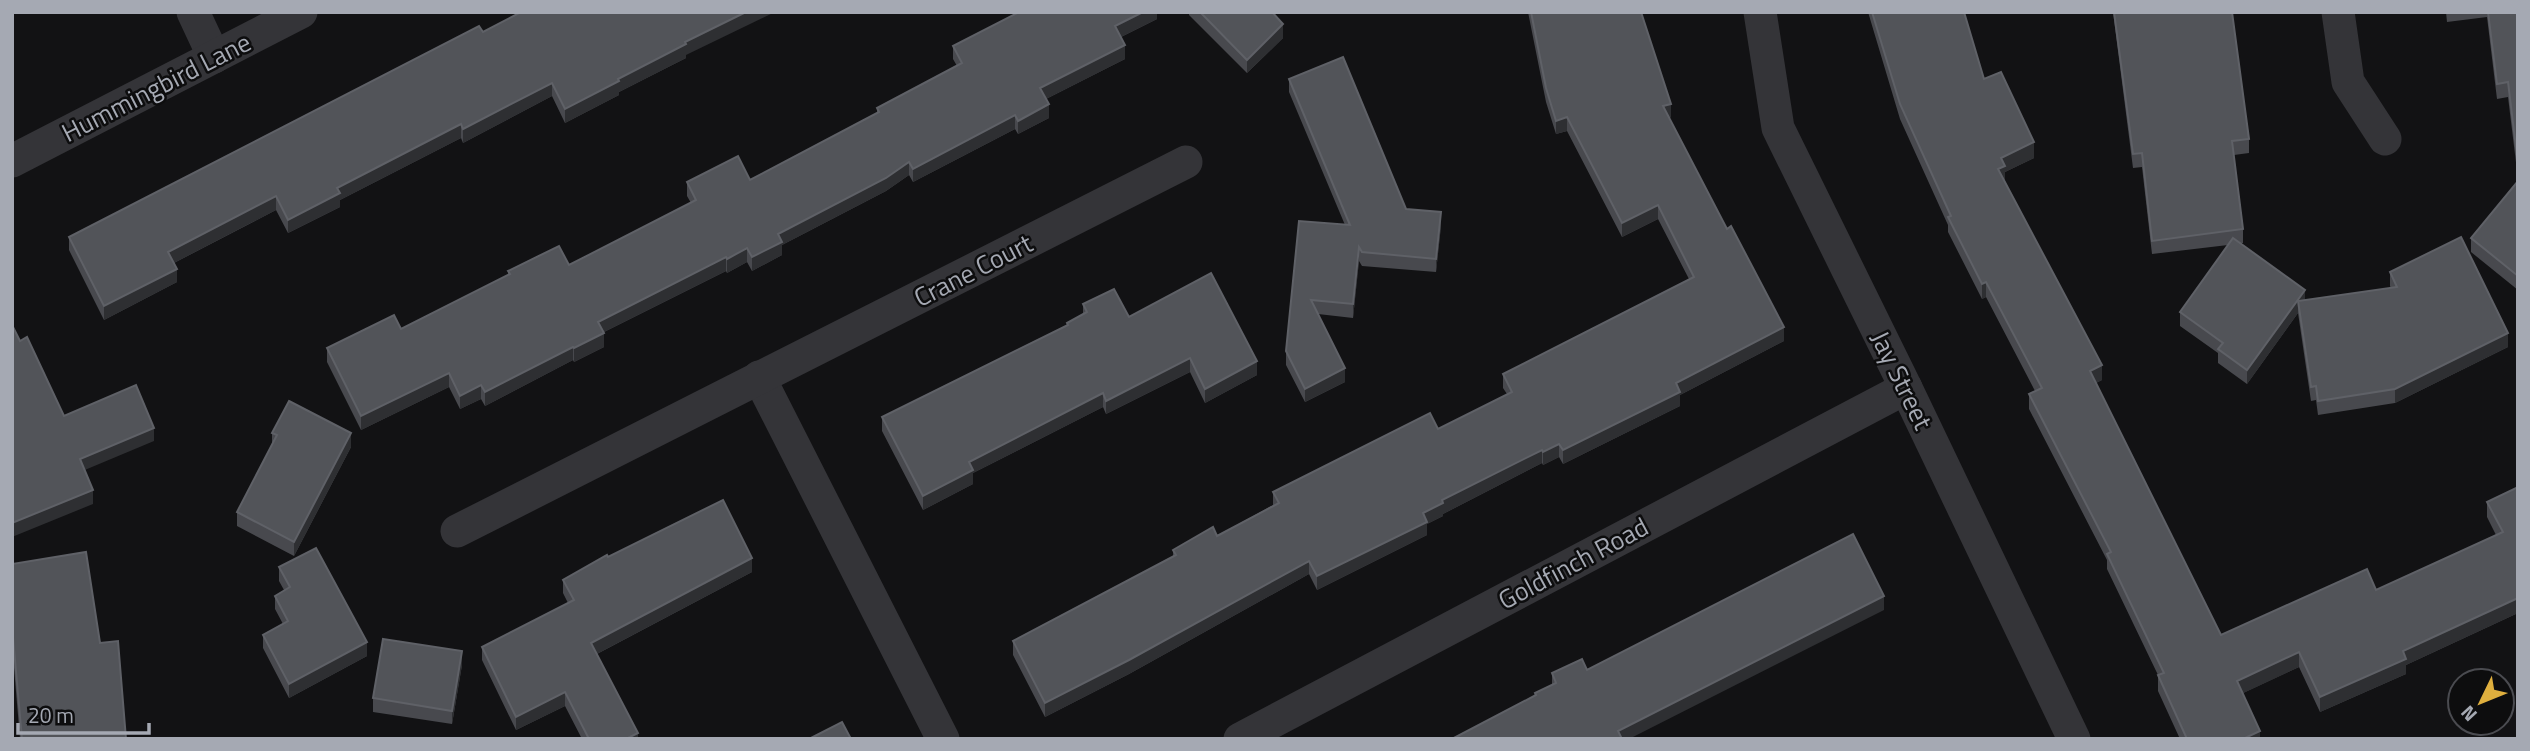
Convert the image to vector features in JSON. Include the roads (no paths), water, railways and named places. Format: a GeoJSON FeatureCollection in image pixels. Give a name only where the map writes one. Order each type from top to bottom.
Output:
{"type":"FeatureCollection","features":[{"type":"Feature","properties":{"kind":"street"},"geometry":{"type":"LineString","coordinates":[[194,12],[214,57]]}},
{"type":"Feature","properties":{"kind":"street","name":"Hummingbird Lane"},"geometry":{"type":"LineString","coordinates":[[12,161],[301,12]]}},
{"type":"Feature","properties":{"kind":"street","name":"Jay Street"},"geometry":{"type":"LineString","coordinates":[[1760,12],[1778,128],[2074,739]]}},
{"type":"Feature","properties":{"kind":"street"},"geometry":{"type":"LineString","coordinates":[[2338,12],[2348,82],[2385,139]]}},
{"type":"Feature","properties":{"kind":"street","name":"Crane Court"},"geometry":{"type":"LineString","coordinates":[[457,531],[1186,162]]}},
{"type":"Feature","properties":{"kind":"street"},"geometry":{"type":"LineString","coordinates":[[760,377],[943,739]]}},
{"type":"Feature","properties":{"kind":"street","name":"Goldfinch Road"},"geometry":{"type":"LineString","coordinates":[[1240,739],[1906,388]]}}]}
